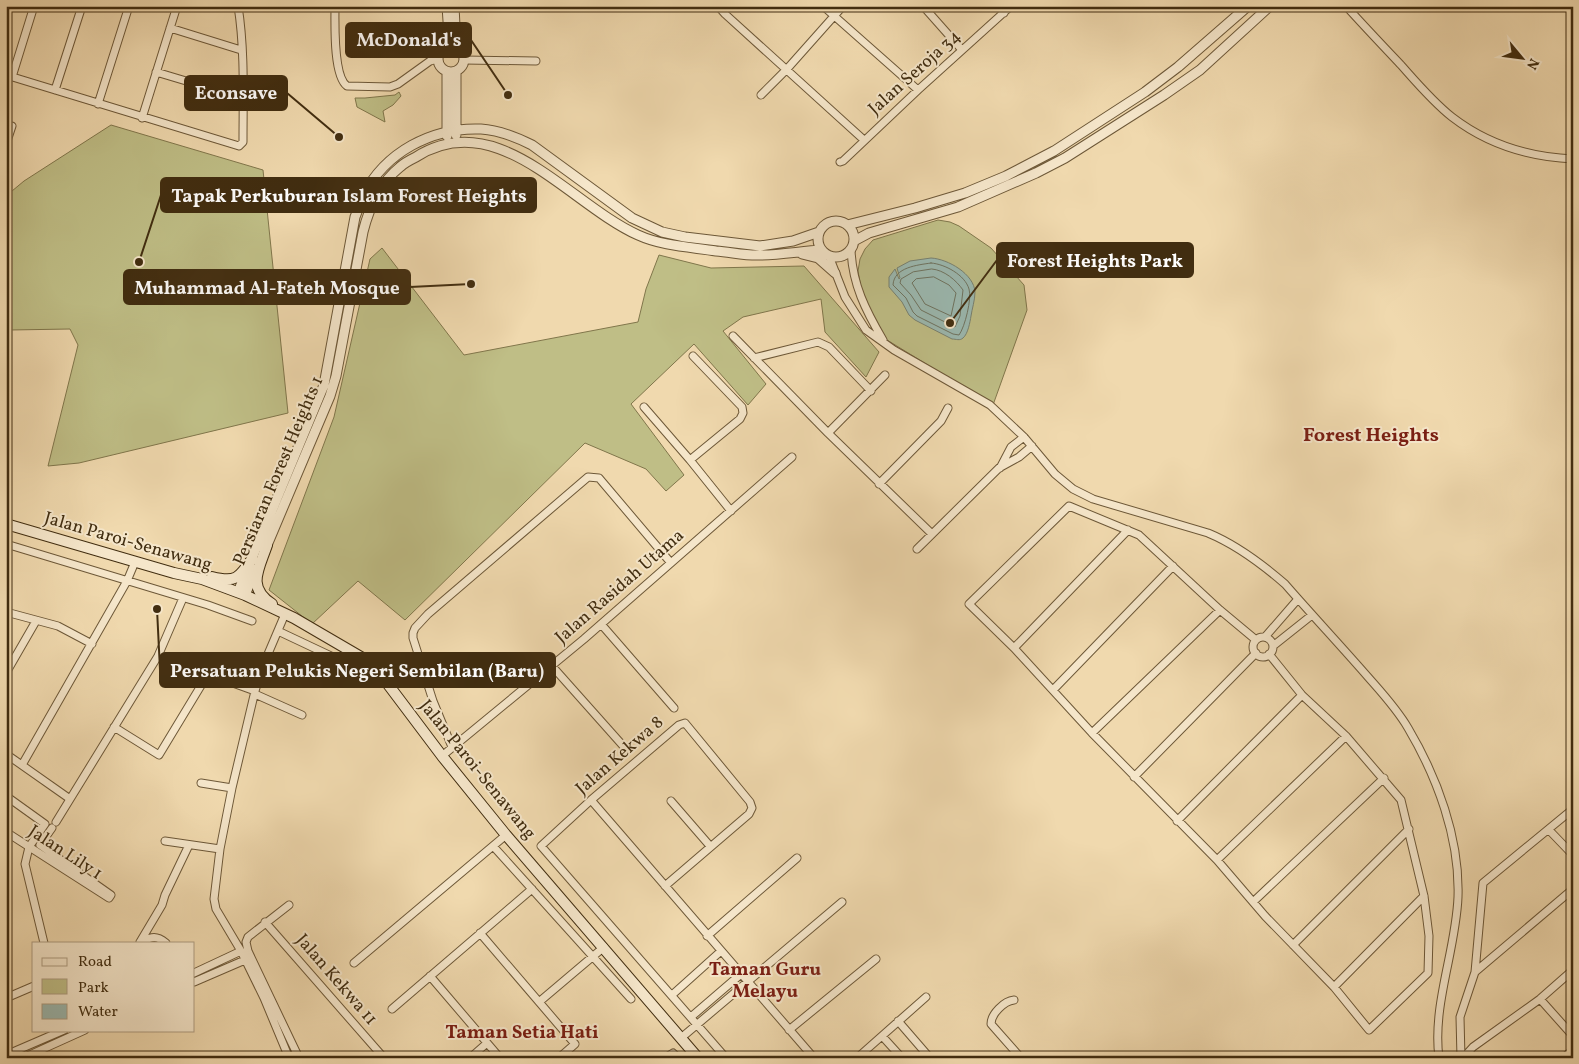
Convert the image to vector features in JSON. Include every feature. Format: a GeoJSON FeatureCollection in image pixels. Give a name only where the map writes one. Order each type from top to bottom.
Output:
{"type":"FeatureCollection","features":[{"type":"Feature","properties":{"kind":"main road","name":"Jalan Paroi-Senawang"},"geometry":{"type":"LineString","coordinates":[[6,524],[174,573],[202,579],[290,616],[366,660],[384,679],[442,756],[506,835],[698,1058]]}},
{"type":"Feature","properties":{"kind":"main road"},"geometry":{"type":"LineString","coordinates":[[267,546],[256,580],[256,586],[259,594],[290,616]]}},
{"type":"Feature","properties":{"kind":"main road"},"geometry":{"type":"LineString","coordinates":[[174,573],[191,573],[227,581],[239,576],[252,559]]}},
{"type":"Feature","properties":{"kind":"street"},"geometry":{"type":"LineString","coordinates":[[34,6],[9,76],[239,146],[243,142],[243,98],[238,6]]}},
{"type":"Feature","properties":{"kind":"street"},"geometry":{"type":"LineString","coordinates":[[55,90],[82,6]]}},
{"type":"Feature","properties":{"kind":"street"},"geometry":{"type":"LineString","coordinates":[[98,104],[129,6]]}},
{"type":"Feature","properties":{"kind":"street"},"geometry":{"type":"LineString","coordinates":[[142,118],[177,6]]}},
{"type":"Feature","properties":{"kind":"street"},"geometry":{"type":"LineString","coordinates":[[335,6],[337,56],[342,81],[347,86],[390,87],[398,84],[430,61],[438,59]]}},
{"type":"Feature","properties":{"kind":"street"},"geometry":{"type":"LineString","coordinates":[[447,6],[448,36],[438,59],[440,67],[451,71],[462,67],[464,60],[462,52],[456,46],[454,6]]}},
{"type":"Feature","properties":{"kind":"street"},"geometry":{"type":"LineString","coordinates":[[718,6],[864,140]]}},
{"type":"Feature","properties":{"kind":"street"},"geometry":{"type":"LineString","coordinates":[[823,6],[918,90]]}},
{"type":"Feature","properties":{"kind":"street"},"geometry":{"type":"LineString","coordinates":[[761,95],[787,69],[843,6]]}},
{"type":"Feature","properties":{"kind":"street"},"geometry":{"type":"LineString","coordinates":[[923,6],[962,50]]}},
{"type":"Feature","properties":{"kind":"street"},"geometry":{"type":"LineString","coordinates":[[997,6],[1004,13]]}},
{"type":"Feature","properties":{"kind":"street","name":"Jalan Seroja 34"},"geometry":{"type":"LineString","coordinates":[[840,162],[1011,6]]}},
{"type":"Feature","properties":{"kind":"street"},"geometry":{"type":"LineString","coordinates":[[847,225],[965,193],[1006,176],[1054,151],[1145,92],[1178,67],[1248,6]]}},
{"type":"Feature","properties":{"kind":"street"},"geometry":{"type":"LineString","coordinates":[[826,253],[839,257],[852,245],[870,233],[958,207],[1066,158],[1200,70],[1270,6]]}},
{"type":"Feature","properties":{"kind":"street"},"geometry":{"type":"LineString","coordinates":[[1346,6],[1435,102],[1452,117],[1487,139],[1516,150],[1534,155],[1573,160]]}},
{"type":"Feature","properties":{"kind":"street"},"geometry":{"type":"LineString","coordinates":[[170,28],[241,50]]}},
{"type":"Feature","properties":{"kind":"street"},"geometry":{"type":"LineString","coordinates":[[444,47],[456,46]]}},
{"type":"Feature","properties":{"kind":"street"},"geometry":{"type":"LineString","coordinates":[[464,60],[536,61]]}},
{"type":"Feature","properties":{"kind":"street"},"geometry":{"type":"LineString","coordinates":[[451,71],[452,143]]}},
{"type":"Feature","properties":{"kind":"street"},"geometry":{"type":"LineString","coordinates":[[156,72],[243,98]]}},
{"type":"Feature","properties":{"kind":"street"},"geometry":{"type":"LineString","coordinates":[[6,144],[12,126]]}},
{"type":"Feature","properties":{"kind":"street","name":"Persiaran Forest Heights 1"},"geometry":{"type":"LineString","coordinates":[[241,594],[252,559],[324,386],[355,217],[363,196],[375,176],[397,154],[425,138],[452,131],[481,129],[498,132],[518,138],[547,156],[632,218],[662,232],[704,240],[760,246],[793,241],[819,232]]}},
{"type":"Feature","properties":{"kind":"street","name":"Persiaran Forest Heights 1"},"geometry":{"type":"LineString","coordinates":[[241,594],[267,546],[330,396],[336,376],[367,215],[375,198],[400,167],[420,154],[452,143],[476,142],[499,148],[517,155],[599,211],[637,234],[671,245],[750,255],[788,252],[826,253]]}},
{"type":"Feature","properties":{"kind":"street"},"geometry":{"type":"LineString","coordinates":[[884,342],[866,311],[851,267],[853,232],[847,225],[839,221],[829,222],[819,232],[818,241],[826,253],[845,297],[866,330],[894,350],[990,405],[1024,437],[1055,474],[1073,489],[1093,499],[1222,539],[1267,568],[1285,584],[1389,702],[1408,727],[1429,769],[1447,818],[1458,867],[1455,929],[1438,1020],[1439,1058]]}},
{"type":"Feature","properties":{"kind":"street"},"geometry":{"type":"LineString","coordinates":[[788,252],[818,258],[835,273]]}},
{"type":"Feature","properties":{"kind":"street"},"geometry":{"type":"LineString","coordinates":[[733,336],[879,484],[932,534]]}},
{"type":"Feature","properties":{"kind":"street"},"geometry":{"type":"LineString","coordinates":[[754,358],[818,342],[829,347],[871,391]]}},
{"type":"Feature","properties":{"kind":"street"},"geometry":{"type":"LineString","coordinates":[[690,460],[740,419],[743,413],[742,407],[693,356]]}},
{"type":"Feature","properties":{"kind":"street"},"geometry":{"type":"LineString","coordinates":[[828,433],[885,375]]}},
{"type":"Feature","properties":{"kind":"street"},"geometry":{"type":"LineString","coordinates":[[644,407],[731,511]]}},
{"type":"Feature","properties":{"kind":"street"},"geometry":{"type":"LineString","coordinates":[[879,484],[941,421],[948,408]]}},
{"type":"Feature","properties":{"kind":"street"},"geometry":{"type":"LineString","coordinates":[[917,549],[999,468],[1011,448],[1024,437]]}},
{"type":"Feature","properties":{"kind":"street"},"geometry":{"type":"LineString","coordinates":[[999,468],[1019,457],[1032,446]]}},
{"type":"Feature","properties":{"kind":"street","name":"Jalan Rasidah Utama"},"geometry":{"type":"LineString","coordinates":[[442,756],[552,666],[792,458]]}},
{"type":"Feature","properties":{"kind":"street"},"geometry":{"type":"LineString","coordinates":[[452,747],[432,701],[413,633],[428,614],[588,478],[599,478],[671,564]]}},
{"type":"Feature","properties":{"kind":"street"},"geometry":{"type":"LineString","coordinates":[[1256,640],[1220,610],[1139,535],[1070,506],[969,604],[1014,648],[1134,777],[1217,860],[1253,902],[1334,987],[1369,1030],[1428,973],[1429,936],[1424,896],[1402,800],[1346,736],[1302,695],[1269,654]]}},
{"type":"Feature","properties":{"kind":"street"},"geometry":{"type":"LineString","coordinates":[[1014,648],[1128,530]]}},
{"type":"Feature","properties":{"kind":"street"},"geometry":{"type":"LineString","coordinates":[[6,544],[208,605],[252,621]]}},
{"type":"Feature","properties":{"kind":"street"},"geometry":{"type":"LineString","coordinates":[[22,766],[127,581],[135,562]]}},
{"type":"Feature","properties":{"kind":"street"},"geometry":{"type":"LineString","coordinates":[[1052,690],[1173,566]]}},
{"type":"Feature","properties":{"kind":"street"},"geometry":{"type":"LineString","coordinates":[[6,754],[70,799],[158,656],[183,598]]}},
{"type":"Feature","properties":{"kind":"street"},"geometry":{"type":"LineString","coordinates":[[1256,640],[1265,637],[1298,599]]}},
{"type":"Feature","properties":{"kind":"street"},"geometry":{"type":"LineString","coordinates":[[1092,733],[1220,610]]}},
{"type":"Feature","properties":{"kind":"street"},"geometry":{"type":"LineString","coordinates":[[6,612],[58,626],[92,644]]}},
{"type":"Feature","properties":{"kind":"street"},"geometry":{"type":"LineString","coordinates":[[1256,640],[1254,648],[1256,653],[1261,656],[1269,654],[1273,646],[1312,615]]}},
{"type":"Feature","properties":{"kind":"street"},"geometry":{"type":"LineString","coordinates":[[289,1058],[264,998],[241,951],[214,904],[220,849],[232,788],[255,692],[262,668],[278,631],[290,616]]}},
{"type":"Feature","properties":{"kind":"street"},"geometry":{"type":"LineString","coordinates":[[6,673],[36,621]]}},
{"type":"Feature","properties":{"kind":"street"},"geometry":{"type":"LineString","coordinates":[[601,624],[674,708]]}},
{"type":"Feature","properties":{"kind":"street"},"geometry":{"type":"LineString","coordinates":[[278,631],[348,664]]}},
{"type":"Feature","properties":{"kind":"street"},"geometry":{"type":"LineString","coordinates":[[1265,637],[1270,640],[1273,646]]}},
{"type":"Feature","properties":{"kind":"street"},"geometry":{"type":"LineString","coordinates":[[1134,777],[1256,653]]}},
{"type":"Feature","properties":{"kind":"street"},"geometry":{"type":"LineString","coordinates":[[158,656],[255,692],[302,715]]}},
{"type":"Feature","properties":{"kind":"street"},"geometry":{"type":"LineString","coordinates":[[552,666],[625,748]]}},
{"type":"Feature","properties":{"kind":"street"},"geometry":{"type":"LineString","coordinates":[[114,727],[159,755],[208,674]]}},
{"type":"Feature","properties":{"kind":"street"},"geometry":{"type":"LineString","coordinates":[[1177,821],[1302,695]]}},
{"type":"Feature","properties":{"kind":"street","name":"Jalan Kekwa 8"},"geometry":{"type":"LineString","coordinates":[[665,886],[749,814],[752,808],[750,802],[685,723],[678,725],[541,846],[672,995]]}},
{"type":"Feature","properties":{"kind":"street"},"geometry":{"type":"LineString","coordinates":[[1217,860],[1346,736]]}},
{"type":"Feature","properties":{"kind":"street"},"geometry":{"type":"LineString","coordinates":[[1253,902],[1384,778]]}},
{"type":"Feature","properties":{"kind":"street"},"geometry":{"type":"LineString","coordinates":[[201,782],[232,788]]}},
{"type":"Feature","properties":{"kind":"street"},"geometry":{"type":"LineString","coordinates":[[6,796],[44,822],[44,826],[30,848],[25,864],[44,942]]}},
{"type":"Feature","properties":{"kind":"street","name":"Jalan Lily 1"},"geometry":{"type":"LineString","coordinates":[[6,832],[109,898],[111,895],[40,845],[70,799]]}},
{"type":"Feature","properties":{"kind":"street"},"geometry":{"type":"LineString","coordinates":[[591,800],[814,1058]]}},
{"type":"Feature","properties":{"kind":"street"},"geometry":{"type":"LineString","coordinates":[[671,801],[710,846]]}},
{"type":"Feature","properties":{"kind":"street"},"geometry":{"type":"LineString","coordinates":[[1462,1058],[1460,1017],[1475,972],[1484,883],[1573,809]]}},
{"type":"Feature","properties":{"kind":"street"},"geometry":{"type":"LineString","coordinates":[[1293,945],[1409,829]]}},
{"type":"Feature","properties":{"kind":"street"},"geometry":{"type":"LineString","coordinates":[[1549,830],[1573,855]]}},
{"type":"Feature","properties":{"kind":"street"},"geometry":{"type":"LineString","coordinates":[[354,963],[506,835]]}},
{"type":"Feature","properties":{"kind":"street"},"geometry":{"type":"LineString","coordinates":[[166,841],[220,849]]}},
{"type":"Feature","properties":{"kind":"street"},"geometry":{"type":"LineString","coordinates":[[139,942],[162,905],[189,844]]}},
{"type":"Feature","properties":{"kind":"street"},"geometry":{"type":"LineString","coordinates":[[493,846],[631,999]]}},
{"type":"Feature","properties":{"kind":"street"},"geometry":{"type":"LineString","coordinates":[[707,936],[797,858]]}},
{"type":"Feature","properties":{"kind":"street"},"geometry":{"type":"LineString","coordinates":[[392,1009],[532,889]]}},
{"type":"Feature","properties":{"kind":"street"},"geometry":{"type":"LineString","coordinates":[[1475,972],[1573,889]]}},
{"type":"Feature","properties":{"kind":"street"},"geometry":{"type":"LineString","coordinates":[[1334,987],[1424,896]]}},
{"type":"Feature","properties":{"kind":"street"},"geometry":{"type":"LineString","coordinates":[[681,1038],[842,902]]}},
{"type":"Feature","properties":{"kind":"street"},"geometry":{"type":"LineString","coordinates":[[289,905],[248,937],[247,946],[299,1058]]}},
{"type":"Feature","properties":{"kind":"street","name":"Jalan Kekwa 11"},"geometry":{"type":"LineString","coordinates":[[265,922],[382,1057]]}},
{"type":"Feature","properties":{"kind":"street"},"geometry":{"type":"LineString","coordinates":[[480,933],[575,1044],[559,1058]]}},
{"type":"Feature","properties":{"kind":"street"},"geometry":{"type":"LineString","coordinates":[[139,942],[153,937],[158,937],[165,942]]}},
{"type":"Feature","properties":{"kind":"street"},"geometry":{"type":"LineString","coordinates":[[539,1002],[604,947]]}},
{"type":"Feature","properties":{"kind":"street"},"geometry":{"type":"LineString","coordinates":[[195,973],[241,951]]}},
{"type":"Feature","properties":{"kind":"street"},"geometry":{"type":"LineString","coordinates":[[721,951],[672,995],[726,1058]]}},
{"type":"Feature","properties":{"kind":"street"},"geometry":{"type":"LineString","coordinates":[[789,1030],[876,959]]}},
{"type":"Feature","properties":{"kind":"street"},"geometry":{"type":"LineString","coordinates":[[195,982],[245,960]]}},
{"type":"Feature","properties":{"kind":"street"},"geometry":{"type":"LineString","coordinates":[[1462,1058],[1473,1047],[1540,999],[1573,970]]}},
{"type":"Feature","properties":{"kind":"street"},"geometry":{"type":"LineString","coordinates":[[691,1017],[741,974]]}},
{"type":"Feature","properties":{"kind":"street"},"geometry":{"type":"LineString","coordinates":[[430,976],[500,1058]]}},
{"type":"Feature","properties":{"kind":"street"},"geometry":{"type":"LineString","coordinates":[[6,998],[32,987]]}},
{"type":"Feature","properties":{"kind":"street"},"geometry":{"type":"LineString","coordinates":[[857,1058],[926,997]]}},
{"type":"Feature","properties":{"kind":"street"},"geometry":{"type":"LineString","coordinates":[[1540,999],[1573,1036]]}},
{"type":"Feature","properties":{"kind":"street"},"geometry":{"type":"LineString","coordinates":[[1014,1000],[1009,1000],[991,1019],[991,1024],[1021,1058]]}},
{"type":"Feature","properties":{"kind":"street"},"geometry":{"type":"LineString","coordinates":[[898,1021],[930,1058]]}},
{"type":"Feature","properties":{"kind":"street"},"geometry":{"type":"LineString","coordinates":[[6,1055],[59,1032]]}},
{"type":"Feature","properties":{"kind":"street"},"geometry":{"type":"LineString","coordinates":[[23,1058],[81,1032]]}},
{"type":"Feature","properties":{"kind":"street"},"geometry":{"type":"LineString","coordinates":[[882,1036],[902,1058]]}},
{"type":"Feature","properties":{"kind":"street"},"geometry":{"type":"LineString","coordinates":[[470,1058],[487,1043]]}},
{"type":"Feature","properties":{"kind":"street"},"geometry":{"type":"LineString","coordinates":[[1563,1058],[1573,1050]]}},
{"type":"Feature","properties":{"kind":"street"},"geometry":{"type":"LineString","coordinates":[[665,1058],[673,1053],[678,1058]]}},
{"type":"Feature","properties":{"kind":"green space"},"geometry":{"type":"Polygon","coordinates":[[[399,92],[401,96],[393,105],[383,111],[385,122],[357,107],[355,98],[395,95],[399,92]]]}},
{"type":"Feature","properties":{"kind":"green space"},"geometry":{"type":"Polygon","coordinates":[[[111,125],[263,170],[288,413],[79,463],[48,466],[78,345],[70,329],[10,330],[6,328],[6,196],[24,181],[111,125]]]}},
{"type":"Feature","properties":{"kind":"green space"},"geometry":{"type":"Polygon","coordinates":[[[938,220],[959,226],[991,248],[1024,285],[1027,310],[993,405],[887,340],[869,310],[862,293],[858,271],[860,259],[865,249],[873,240],[938,220]]]}},
{"type":"Feature","properties":{"kind":"green space"},"geometry":{"type":"Polygon","coordinates":[[[382,248],[464,355],[638,322],[646,289],[659,255],[711,268],[804,266],[879,352],[866,377],[825,332],[821,299],[743,317],[723,331],[766,384],[748,405],[694,344],[631,404],[684,475],[666,491],[646,469],[585,443],[405,620],[358,581],[312,624],[269,590],[334,417],[370,259],[382,248]]]}},
{"type":"Feature","properties":{"kind":"water"},"geometry":{"type":"Polygon","coordinates":[[[931,258],[952,264],[965,274],[974,285],[975,295],[969,325],[966,334],[961,339],[952,339],[915,320],[909,315],[902,302],[889,287],[889,277],[895,269],[899,279],[897,268],[910,261],[931,258]]]}},
{"type":"Feature","properties":{"kind":"place","name":"McDonald's"},"geometry":{"type":"Point","coordinates":[508,95]}},
{"type":"Feature","properties":{"kind":"place","name":"Econsave"},"geometry":{"type":"Point","coordinates":[339,137]}},
{"type":"Feature","properties":{"kind":"place","name":"Tapak Perkuburan Islam Forest Heights"},"geometry":{"type":"Point","coordinates":[139,262]}},
{"type":"Feature","properties":{"kind":"place","name":"Muhammad Al-Fateh Mosque"},"geometry":{"type":"Point","coordinates":[471,284]}},
{"type":"Feature","properties":{"kind":"place","name":"Forest Heights Park"},"geometry":{"type":"Point","coordinates":[950,323]}},
{"type":"Feature","properties":{"kind":"place","name":"Persatuan Pelukis Negeri Sembilan (Baru)"},"geometry":{"type":"Point","coordinates":[157,609]}},
{"type":"Feature","properties":{"kind":"district","name":"Forest Heights"},"geometry":{"type":"Point","coordinates":[1371,436]}},
{"type":"Feature","properties":{"kind":"district","name":"Taman Guru Melayu"},"geometry":{"type":"Point","coordinates":[765,981]}},
{"type":"Feature","properties":{"kind":"district","name":"Taman Setia Hati"},"geometry":{"type":"Point","coordinates":[522,1033]}}]}
